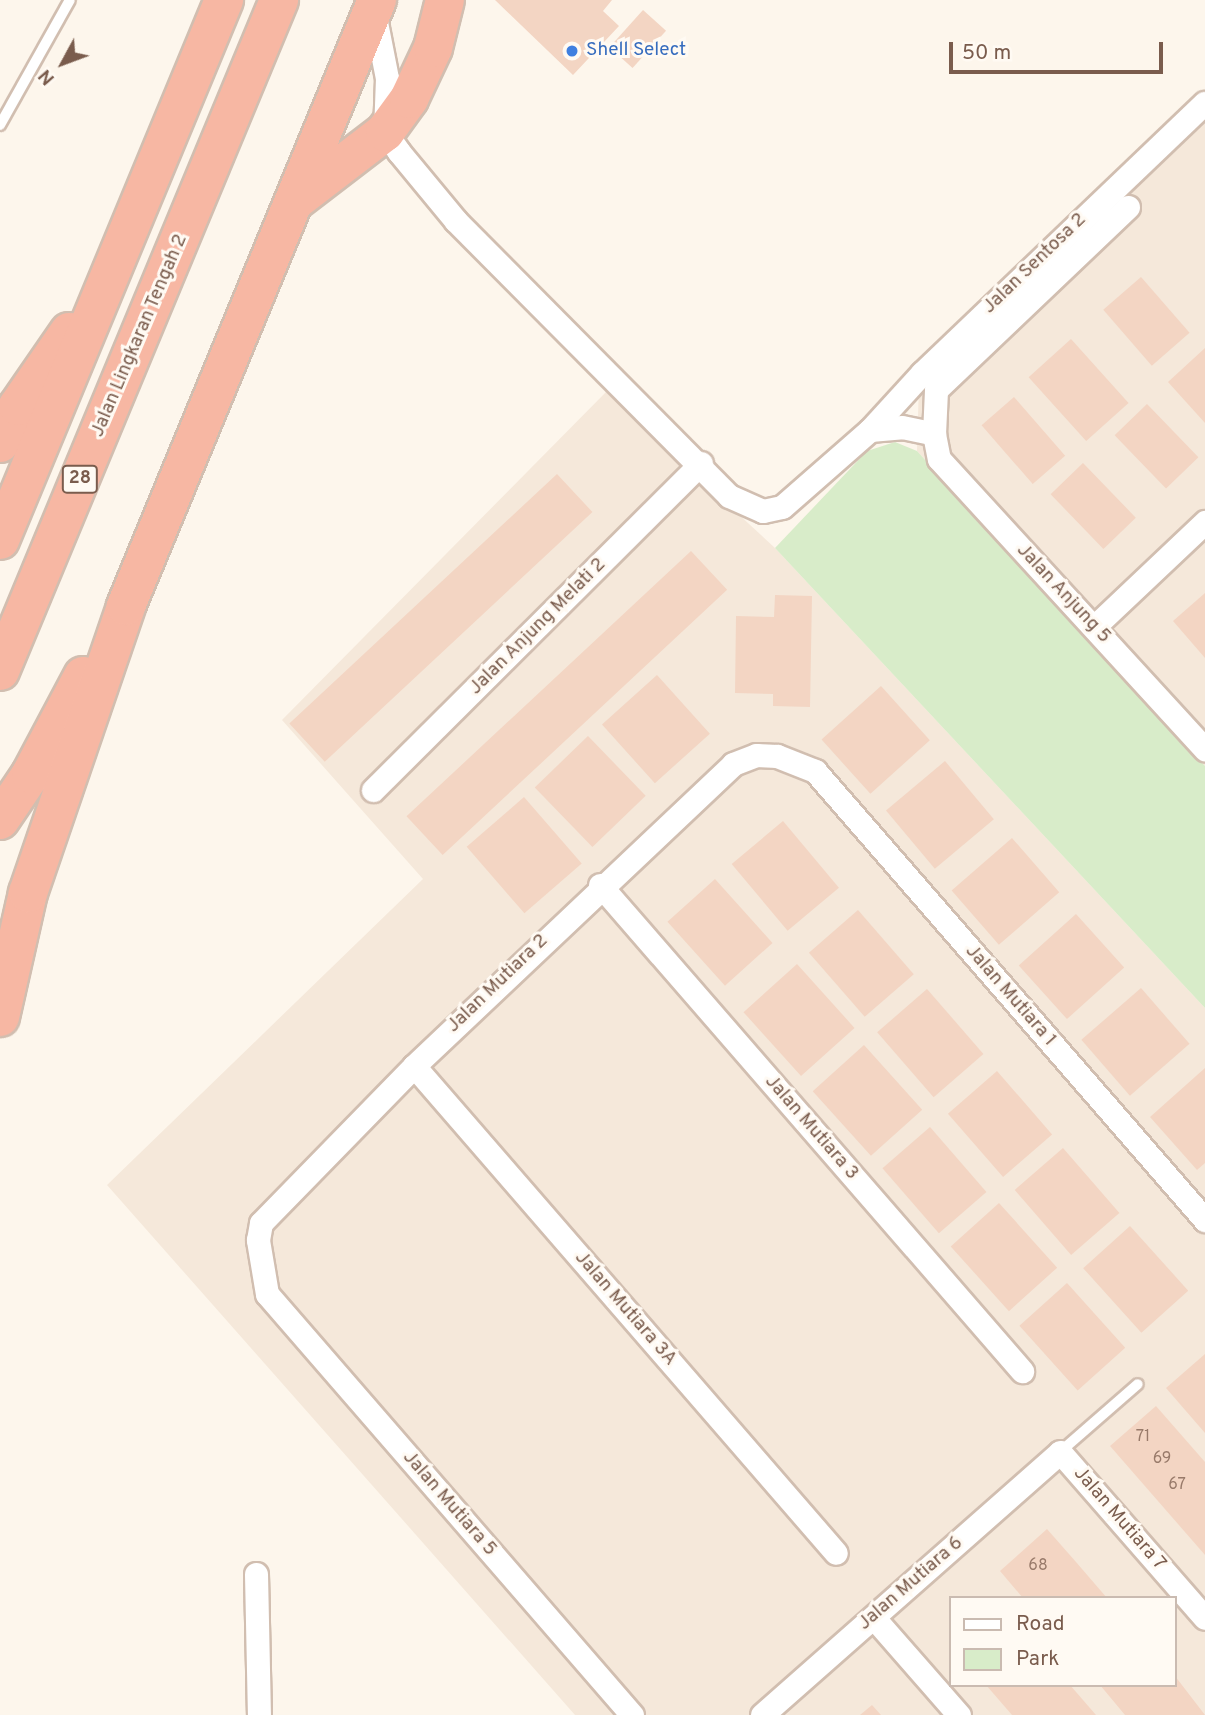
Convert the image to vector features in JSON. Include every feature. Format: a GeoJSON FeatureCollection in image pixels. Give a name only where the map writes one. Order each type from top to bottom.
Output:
{"type":"FeatureCollection","features":[{"type":"Feature","properties":{"kind":"highway","name":"28"},"geometry":{"type":"LineString","coordinates":[[0,540],[224,0]]}},
{"type":"Feature","properties":{"kind":"highway","name":"Jalan Lingkaran Tengah 2"},"geometry":{"type":"LineString","coordinates":[[0,671],[279,0]]}},
{"type":"Feature","properties":{"kind":"highway"},"geometry":{"type":"LineString","coordinates":[[295,201],[385,132],[409,99],[433,48],[445,0]]}},
{"type":"Feature","properties":{"kind":"highway"},"geometry":{"type":"LineString","coordinates":[[0,1017],[28,893],[126,606],[375,4]]}},
{"type":"Feature","properties":{"kind":"highway"},"geometry":{"type":"LineString","coordinates":[[0,443],[18,406],[113,268]]}},
{"type":"Feature","properties":{"kind":"highway"},"geometry":{"type":"LineString","coordinates":[[0,820],[31,774],[75,689],[126,606]]}},
{"type":"Feature","properties":{"kind":"street"},"geometry":{"type":"LineString","coordinates":[[375,4],[387,78],[385,132],[456,221],[701,463]]}},
{"type":"Feature","properties":{"kind":"street","name":"Jalan Sentosa 2"},"geometry":{"type":"LineString","coordinates":[[701,463],[729,496],[762,511],[782,507],[870,430],[922,373],[1205,103]]}},
{"type":"Feature","properties":{"kind":"street"},"geometry":{"type":"LineString","coordinates":[[870,430],[902,427],[934,434],[936,390],[1128,207]]}},
{"type":"Feature","properties":{"kind":"street","name":"Jalan Anjung 5"},"geometry":{"type":"LineString","coordinates":[[934,434],[939,459],[1205,749]]}},
{"type":"Feature","properties":{"kind":"street","name":"Jalan Anjung Melati 2"},"geometry":{"type":"LineString","coordinates":[[373,790],[701,463]]}},
{"type":"Feature","properties":{"kind":"street"},"geometry":{"type":"LineString","coordinates":[[1094,627],[1205,522]]}},
{"type":"Feature","properties":{"kind":"street","name":"Jalan Mutiara 2"},"geometry":{"type":"LineString","coordinates":[[267,1294],[257,1256],[261,1223],[414,1066],[600,885],[733,764],[755,755],[777,756],[815,771]]}},
{"type":"Feature","properties":{"kind":"street","name":"Jalan Mutiara 1"},"geometry":{"type":"LineString","coordinates":[[815,771],[1205,1220]]}},
{"type":"Feature","properties":{"kind":"street","name":"Jalan Mutiara 3"},"geometry":{"type":"LineString","coordinates":[[600,885],[1022,1371]]}},
{"type":"Feature","properties":{"kind":"street","name":"Jalan Mutiara 3A"},"geometry":{"type":"LineString","coordinates":[[414,1066],[836,1553]]}},
{"type":"Feature","properties":{"kind":"street","name":"Jalan Mutiara 5"},"geometry":{"type":"LineString","coordinates":[[267,1294],[632,1715]]}},
{"type":"Feature","properties":{"kind":"street","name":"Jalan Mutiara 7"},"geometry":{"type":"LineString","coordinates":[[1060,1452],[1205,1618]]}},
{"type":"Feature","properties":{"kind":"street","name":"Jalan Mutiara 6"},"geometry":{"type":"LineString","coordinates":[[762,1715],[1060,1452]]}},
{"type":"Feature","properties":{"kind":"street"},"geometry":{"type":"LineString","coordinates":[[256,1574],[259,1715]]}},
{"type":"Feature","properties":{"kind":"street"},"geometry":{"type":"LineString","coordinates":[[874,1618],[959,1715]]}},
{"type":"Feature","properties":{"kind":"lane"},"geometry":{"type":"LineString","coordinates":[[0,125],[69,0]]}},
{"type":"Feature","properties":{"kind":"lane"},"geometry":{"type":"LineString","coordinates":[[1060,1452],[1138,1384]]}},
{"type":"Feature","properties":{"kind":"shaded area"},"geometry":{"type":"Polygon","coordinates":[[[1205,118],[1205,766],[917,451],[919,383],[1205,118]]]}},
{"type":"Feature","properties":{"kind":"shaded area"},"geometry":{"type":"Polygon","coordinates":[[[606,392],[775,548],[1205,1008],[1205,1715],[575,1715],[107,1185],[423,879],[282,720],[606,392]]]}},
{"type":"Feature","properties":{"kind":"green space"},"geometry":{"type":"Polygon","coordinates":[[[895,442],[917,451],[1205,766],[1205,1008],[775,548],[867,451],[895,442]]]}},
{"type":"Feature","properties":{"kind":"building","name":"Shell Select"},"geometry":{"type":"Polygon","coordinates":[[[495,0],[612,0],[603,11],[619,26],[573,75],[495,0]]]}},
{"type":"Feature","properties":{"kind":"building"},"geometry":{"type":"Polygon","coordinates":[[[643,10],[666,31],[633,68],[610,47],[643,10]]]}},
{"type":"Feature","properties":{"kind":"building"},"geometry":{"type":"Polygon","coordinates":[[[1141,277],[1190,333],[1152,366],[1103,310],[1141,277]]]}},
{"type":"Feature","properties":{"kind":"building"},"geometry":{"type":"Polygon","coordinates":[[[1071,339],[1129,403],[1086,441],[1029,377],[1071,339]]]}},
{"type":"Feature","properties":{"kind":"building"},"geometry":{"type":"Polygon","coordinates":[[[1205,348],[1205,423],[1168,382],[1205,348]]]}},
{"type":"Feature","properties":{"kind":"building"},"geometry":{"type":"Polygon","coordinates":[[[1014,397],[1065,456],[1033,484],[982,425],[1014,397]]]}},
{"type":"Feature","properties":{"kind":"building"},"geometry":{"type":"Polygon","coordinates":[[[1147,404],[1198,457],[1166,488],[1115,435],[1147,404]]]}},
{"type":"Feature","properties":{"kind":"building"},"geometry":{"type":"Polygon","coordinates":[[[1083,463],[1136,518],[1103,549],[1051,494],[1083,463]]]}},
{"type":"Feature","properties":{"kind":"building"},"geometry":{"type":"Polygon","coordinates":[[[557,474],[592,512],[325,762],[289,724],[557,474]]]}},
{"type":"Feature","properties":{"kind":"building"},"geometry":{"type":"Polygon","coordinates":[[[691,551],[727,590],[443,855],[407,816],[691,551]]]}},
{"type":"Feature","properties":{"kind":"building"},"geometry":{"type":"Polygon","coordinates":[[[1205,593],[1205,658],[1173,621],[1205,593]]]}},
{"type":"Feature","properties":{"kind":"building"},"geometry":{"type":"Polygon","coordinates":[[[775,595],[812,596],[810,707],[773,706],[773,694],[735,693],[736,616],[774,617],[775,595]]]}},
{"type":"Feature","properties":{"kind":"building"},"geometry":{"type":"Polygon","coordinates":[[[657,675],[710,734],[655,783],[602,725],[657,675]]]}},
{"type":"Feature","properties":{"kind":"building"},"geometry":{"type":"Polygon","coordinates":[[[881,686],[930,740],[870,794],[822,740],[881,686]]]}},
{"type":"Feature","properties":{"kind":"building"},"geometry":{"type":"Polygon","coordinates":[[[588,736],[646,796],[592,847],[535,787],[588,736]]]}},
{"type":"Feature","properties":{"kind":"building"},"geometry":{"type":"Polygon","coordinates":[[[945,761],[994,819],[935,869],[886,810],[945,761]]]}},
{"type":"Feature","properties":{"kind":"building"},"geometry":{"type":"Polygon","coordinates":[[[524,797],[582,863],[524,913],[467,847],[524,797]]]}},
{"type":"Feature","properties":{"kind":"building"},"geometry":{"type":"Polygon","coordinates":[[[783,821],[839,888],[788,931],[732,864],[783,821]]]}},
{"type":"Feature","properties":{"kind":"building"},"geometry":{"type":"Polygon","coordinates":[[[1012,838],[1059,892],[999,945],[952,890],[1012,838]]]}},
{"type":"Feature","properties":{"kind":"building"},"geometry":{"type":"Polygon","coordinates":[[[715,879],[773,943],[725,986],[667,922],[715,879]]]}},
{"type":"Feature","properties":{"kind":"building"},"geometry":{"type":"Polygon","coordinates":[[[858,910],[914,974],[865,1017],[809,953],[858,910]]]}},
{"type":"Feature","properties":{"kind":"building"},"geometry":{"type":"Polygon","coordinates":[[[1076,914],[1124,968],[1067,1019],[1019,966],[1076,914]]]}},
{"type":"Feature","properties":{"kind":"building"},"geometry":{"type":"Polygon","coordinates":[[[797,964],[855,1028],[801,1076],[743,1012],[797,964]]]}},
{"type":"Feature","properties":{"kind":"building"},"geometry":{"type":"Polygon","coordinates":[[[1141,988],[1190,1044],[1130,1096],[1081,1040],[1141,988]]]}},
{"type":"Feature","properties":{"kind":"building"},"geometry":{"type":"Polygon","coordinates":[[[927,989],[983,1054],[934,1097],[877,1032],[927,989]]]}},
{"type":"Feature","properties":{"kind":"building"},"geometry":{"type":"Polygon","coordinates":[[[864,1045],[922,1110],[871,1156],[813,1091],[864,1045]]]}},
{"type":"Feature","properties":{"kind":"building"},"geometry":{"type":"Polygon","coordinates":[[[1205,1068],[1205,1163],[1197,1170],[1150,1117],[1205,1068]]]}},
{"type":"Feature","properties":{"kind":"building"},"geometry":{"type":"Polygon","coordinates":[[[997,1071],[1052,1134],[1003,1177],[948,1114],[997,1071]]]}},
{"type":"Feature","properties":{"kind":"building"},"geometry":{"type":"Polygon","coordinates":[[[930,1127],[986,1192],[939,1233],[882,1168],[930,1127]]]}},
{"type":"Feature","properties":{"kind":"building"},"geometry":{"type":"Polygon","coordinates":[[[1063,1148],[1119,1213],[1071,1255],[1015,1190],[1063,1148]]]}},
{"type":"Feature","properties":{"kind":"building"},"geometry":{"type":"Polygon","coordinates":[[[999,1203],[1057,1268],[1009,1311],[951,1246],[999,1203]]]}},
{"type":"Feature","properties":{"kind":"building"},"geometry":{"type":"Polygon","coordinates":[[[1130,1226],[1188,1291],[1141,1333],[1083,1268],[1130,1226]]]}},
{"type":"Feature","properties":{"kind":"building"},"geometry":{"type":"Polygon","coordinates":[[[1067,1283],[1125,1348],[1078,1390],[1019,1326],[1067,1283]]]}},
{"type":"Feature","properties":{"kind":"building"},"geometry":{"type":"Polygon","coordinates":[[[1205,1354],[1205,1433],[1166,1388],[1205,1354]]]}},
{"type":"Feature","properties":{"kind":"building"},"geometry":{"type":"Polygon","coordinates":[[[1156,1406],[1205,1462],[1205,1555],[1110,1446],[1156,1406]]]}},
{"type":"Feature","properties":{"kind":"building"},"geometry":{"type":"Polygon","coordinates":[[[1047,1529],[1105,1596],[1021,1596],[1000,1571],[1047,1529]]]}},
{"type":"Feature","properties":{"kind":"building"},"geometry":{"type":"Polygon","coordinates":[[[1177,1679],[1205,1715],[1125,1715],[1102,1687],[1177,1687],[1177,1679]]]}},
{"type":"Feature","properties":{"kind":"building"},"geometry":{"type":"Polygon","coordinates":[[[988,1687],[1072,1687],[1096,1715],[1012,1715],[988,1687]]]}},
{"type":"Feature","properties":{"kind":"building"},"geometry":{"type":"Polygon","coordinates":[[[872,1705],[881,1715],[860,1715],[872,1705]]]}},
{"type":"Feature","properties":{"kind":"place","name":"Shell Select"},"geometry":{"type":"Point","coordinates":[572,51]}}]}
